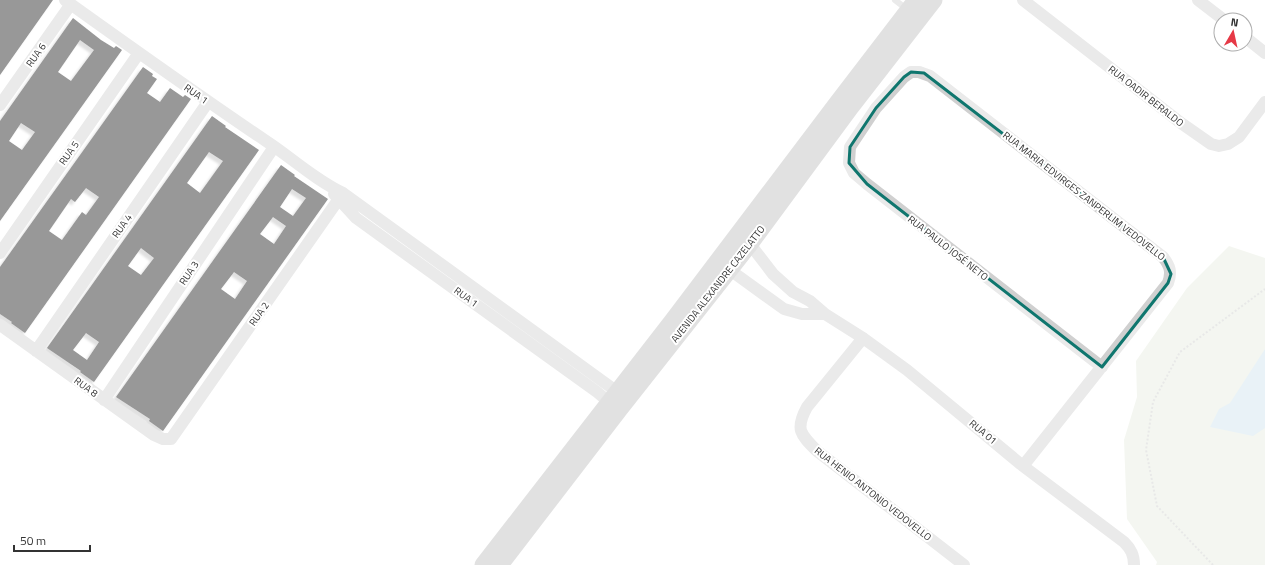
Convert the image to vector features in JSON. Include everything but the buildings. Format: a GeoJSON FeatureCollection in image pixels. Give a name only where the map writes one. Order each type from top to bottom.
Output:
{"type":"FeatureCollection","features":[{"type":"Feature","properties":{"kind":"main road","name":"AVENIDA ALEXANDRE CAZELATTO"},"geometry":{"type":"LineString","coordinates":[[482,565],[618,401],[730,270],[850,107],[934,0]]}},
{"type":"Feature","properties":{"kind":"main road","name":"AVENIDA ALEXANDRE CAZELATTO"},"geometry":{"type":"LineString","coordinates":[[500,565],[907,3]]}},
{"type":"Feature","properties":{"kind":"street","name":"RUA OADIR BERALDO"},"geometry":{"type":"LineString","coordinates":[[1024,0],[1181,124],[1211,144],[1219,146],[1228,144],[1239,138],[1265,102]]}},
{"type":"Feature","properties":{"kind":"street"},"geometry":{"type":"LineString","coordinates":[[1198,0],[1214,12]]}},
{"type":"Feature","properties":{"kind":"street","name":"RUA 1"},"geometry":{"type":"LineString","coordinates":[[68,2],[139,54],[274,147],[509,314],[618,401]]}},
{"type":"Feature","properties":{"kind":"street","name":"RUA 6"},"geometry":{"type":"LineString","coordinates":[[0,105],[68,2]]}},
{"type":"Feature","properties":{"kind":"street"},"geometry":{"type":"LineString","coordinates":[[1253,43],[1265,53]]}},
{"type":"Feature","properties":{"kind":"street","name":"RUA 5"},"geometry":{"type":"LineString","coordinates":[[0,253],[139,54]]}},
{"type":"Feature","properties":{"kind":"street","name":"RUA MARIA EDVIRGES ZANPERLIM VEDOVELLO"},"geometry":{"type":"LineString","coordinates":[[876,108],[904,77],[911,72],[924,73],[1163,257],[1169,265],[1171,274],[1168,283],[1023,466]]}},
{"type":"Feature","properties":{"kind":"street","name":"RUA 4"},"geometry":{"type":"LineString","coordinates":[[36,351],[208,102]]}},
{"type":"Feature","properties":{"kind":"street","name":"RUA PAULO JOSÉ NETO"},"geometry":{"type":"LineString","coordinates":[[876,108],[850,146],[848,163],[854,173],[1102,367]]}},
{"type":"Feature","properties":{"kind":"street","name":"RUA 3"},"geometry":{"type":"LineString","coordinates":[[104,400],[274,147]]}},
{"type":"Feature","properties":{"kind":"street","name":"RUA 2"},"geometry":{"type":"LineString","coordinates":[[175,435],[341,196]]}},
{"type":"Feature","properties":{"kind":"street","name":"RUA 01"},"geometry":{"type":"LineString","coordinates":[[750,244],[773,274],[793,292],[810,301],[825,314],[863,338],[907,370],[1023,466],[1124,542],[1130,548],[1134,561]]}},
{"type":"Feature","properties":{"kind":"street"},"geometry":{"type":"LineString","coordinates":[[730,270],[784,310],[802,314],[825,314]]}},
{"type":"Feature","properties":{"kind":"street","name":"RUA 8"},"geometry":{"type":"LineString","coordinates":[[0,325],[158,437],[163,439],[171,439],[175,435]]}},
{"type":"Feature","properties":{"kind":"street","name":"RUA HENIO ANTONIO VEDOVELLO"},"geometry":{"type":"LineString","coordinates":[[863,338],[807,406],[801,419],[801,431],[806,440],[817,451],[964,565]]}},
{"type":"Feature","properties":{"kind":"path"},"geometry":{"type":"LineString","coordinates":[[1213,565],[1157,506],[1146,450],[1153,402],[1180,352],[1265,289]]}},
{"type":"Feature","properties":{"kind":"highlighted area"},"geometry":{"type":"Polygon","coordinates":[[[911,72],[924,73],[1163,257],[1171,274],[1168,283],[1102,367],[867,184],[849,163],[850,147],[876,108],[904,77],[911,72]]]}},
{"type":"Feature","properties":{"kind":"shaded area"},"geometry":{"type":"Polygon","coordinates":[[[1229,246],[1265,258],[1265,565],[1156,565],[1157,562],[1127,519],[1124,440],[1137,397],[1136,361],[1187,288],[1229,246]]]}},
{"type":"Feature","properties":{"kind":"water"},"geometry":{"type":"Polygon","coordinates":[[[1265,349],[1265,428],[1253,436],[1210,427],[1219,409],[1230,403],[1265,349]]]}}]}
